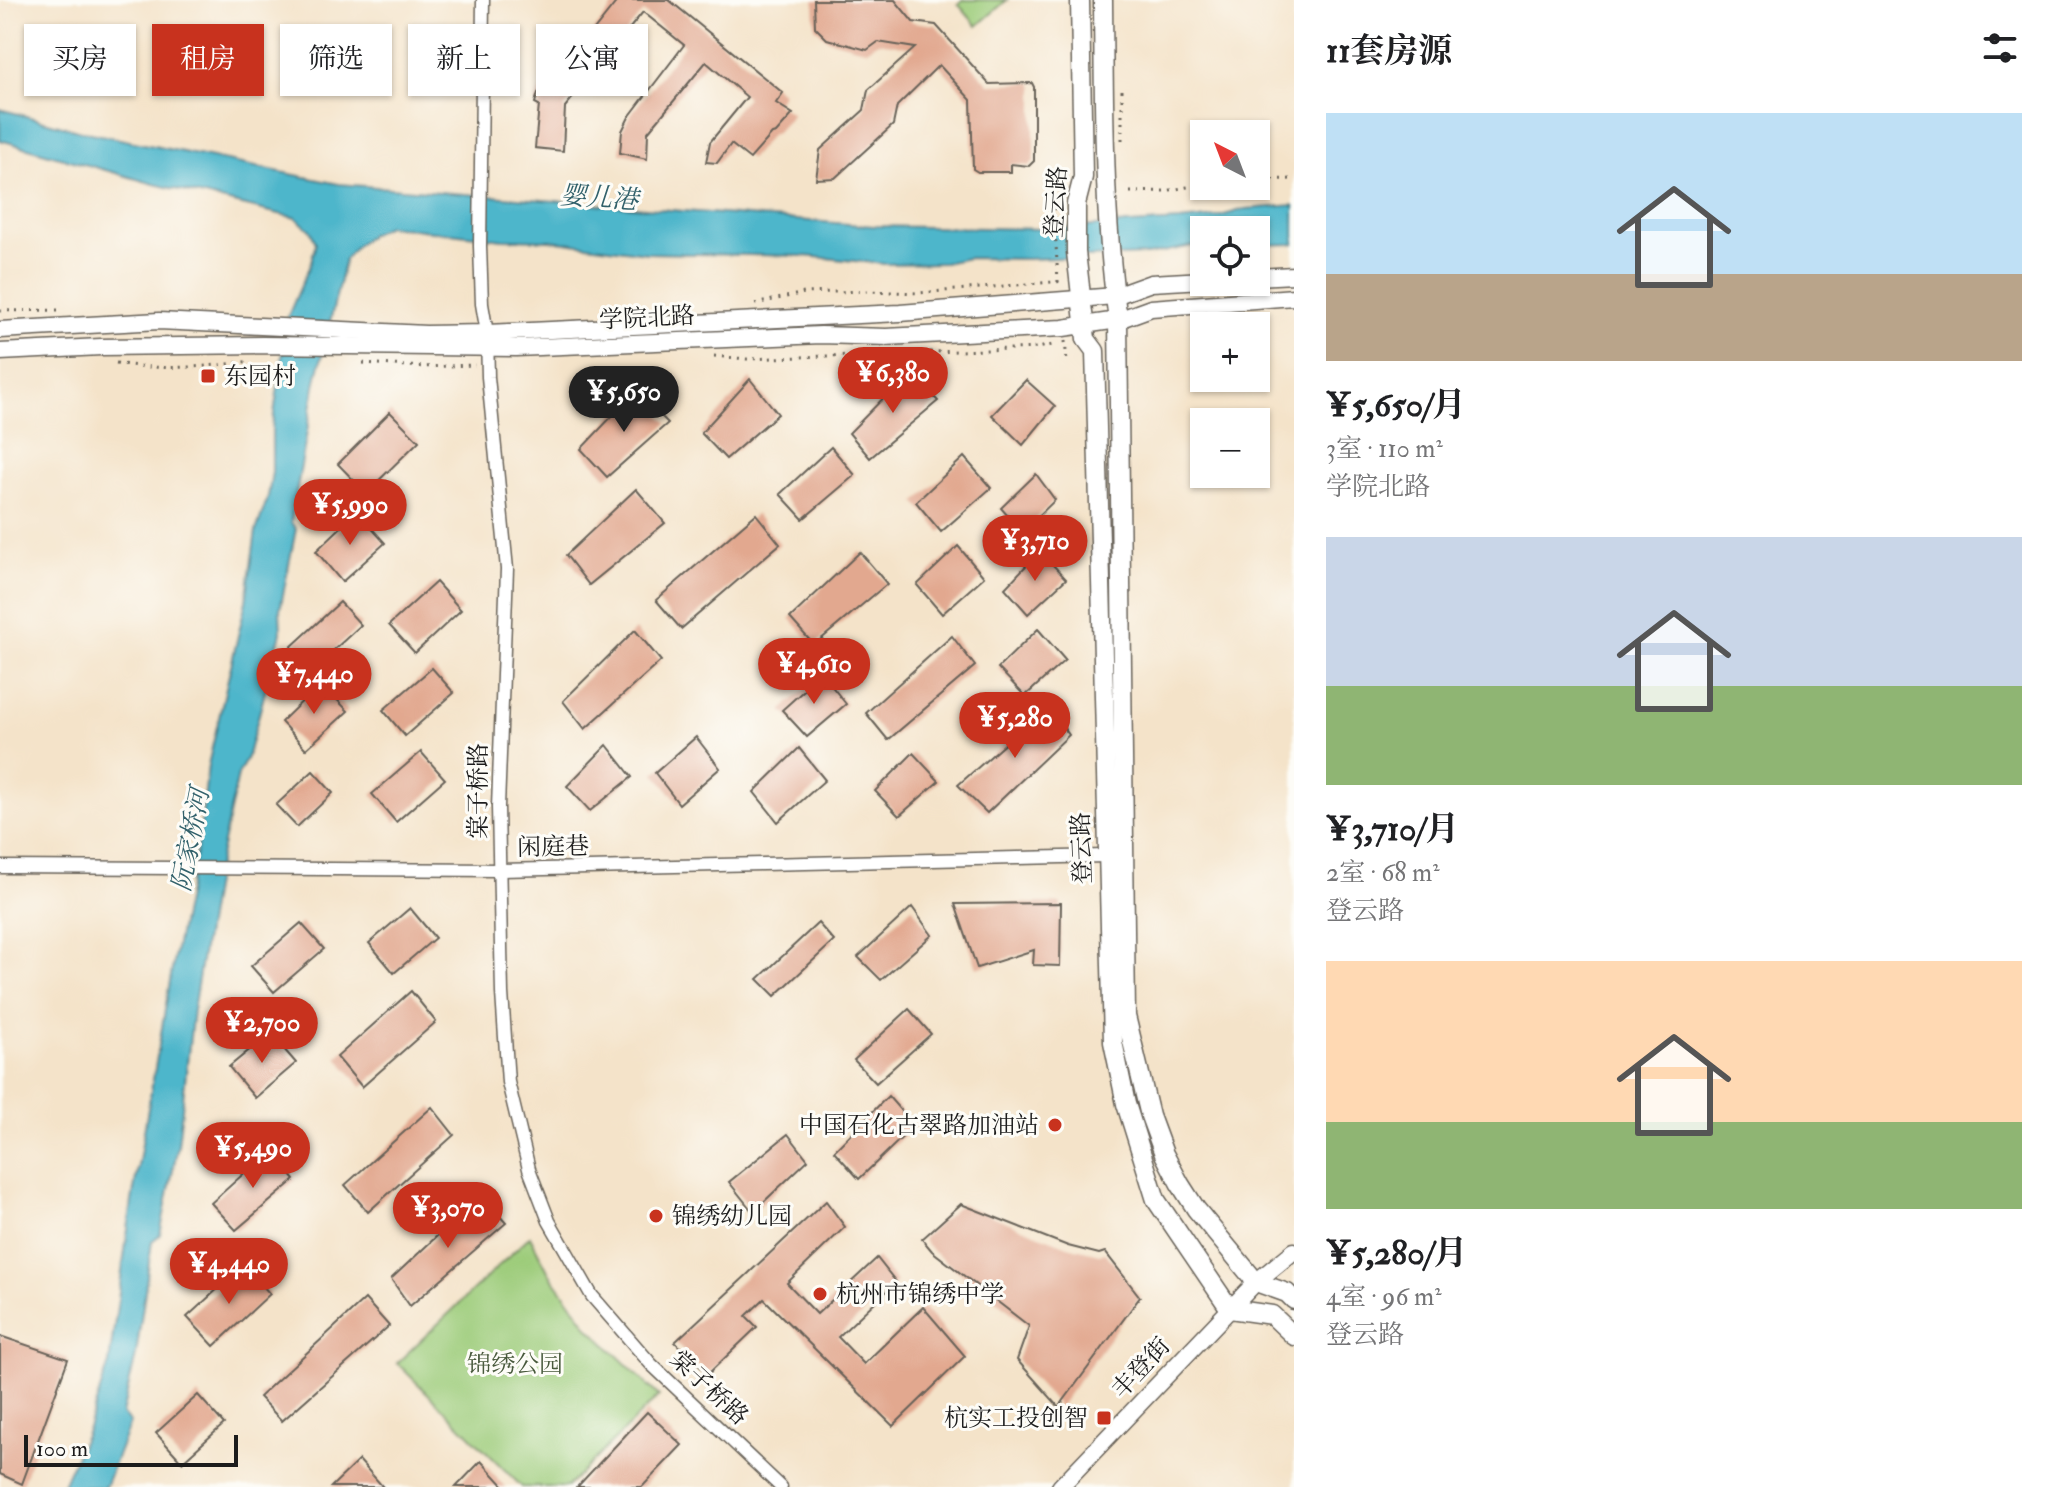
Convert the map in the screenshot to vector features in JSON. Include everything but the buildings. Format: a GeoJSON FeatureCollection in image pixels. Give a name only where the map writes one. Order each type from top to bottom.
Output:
{"type":"FeatureCollection","features":[{"type":"Feature","properties":{"kind":"main road","name":"登云路"},"geometry":{"type":"LineString","coordinates":[[1080,0],[1083,177],[1076,204],[1076,252],[1083,324],[1086,339],[1095,351],[1113,1042],[1126,1104],[1156,1200],[1230,1309]]}},
{"type":"Feature","properties":{"kind":"main road","name":"登云路"},"geometry":{"type":"LineString","coordinates":[[1103,0],[1105,189],[1118,320],[1126,1016],[1150,1116],[1164,1154],[1196,1209],[1256,1282],[1287,1293],[1294,1300]]}},
{"type":"Feature","properties":{"kind":"main road"},"geometry":{"type":"LineString","coordinates":[[1270,276],[1294,275]]}},
{"type":"Feature","properties":{"kind":"main road","name":"学院北路"},"geometry":{"type":"LineString","coordinates":[[0,352],[101,347],[262,353],[488,341],[900,313],[1080,288],[1115,296],[1151,283],[1190,281]]}},
{"type":"Feature","properties":{"kind":"main road","name":"学院北路"},"geometry":{"type":"LineString","coordinates":[[0,330],[159,321],[356,330],[488,341],[821,335],[886,337],[1063,328],[1118,320],[1151,308],[1294,297]]}},
{"type":"Feature","properties":{"kind":"main road","name":"丰登街"},"geometry":{"type":"LineString","coordinates":[[1060,1487],[1256,1282],[1294,1251]]}},
{"type":"Feature","properties":{"kind":"main road"},"geometry":{"type":"LineString","coordinates":[[1230,1309],[1272,1315],[1294,1336]]}},
{"type":"Feature","properties":{"kind":"street","name":"棠子桥路"},"geometry":{"type":"LineString","coordinates":[[483,0],[479,156],[482,304],[488,341],[488,377],[507,569],[498,807],[502,993],[508,1082],[529,1169],[549,1221],[592,1296],[651,1364],[781,1487]]}},
{"type":"Feature","properties":{"kind":"street","name":"闲庭巷"},"geometry":{"type":"LineString","coordinates":[[0,867],[501,870],[1106,856]]}},
{"type":"Feature","properties":{"kind":"path"},"geometry":{"type":"LineString","coordinates":[[1122,90],[1122,151]]}},
{"type":"Feature","properties":{"kind":"path"},"geometry":{"type":"LineString","coordinates":[[1270,180],[1294,179]]}},
{"type":"Feature","properties":{"kind":"path"},"geometry":{"type":"LineString","coordinates":[[1130,192],[1190,187]]}},
{"type":"Feature","properties":{"kind":"path"},"geometry":{"type":"LineString","coordinates":[[1054,207],[1056,255]]}},
{"type":"Feature","properties":{"kind":"path"},"geometry":{"type":"LineString","coordinates":[[749,305],[804,293],[1080,288]]}},
{"type":"Feature","properties":{"kind":"path"},"geometry":{"type":"LineString","coordinates":[[106,361],[141,368],[218,365],[262,353]]}},
{"type":"Feature","properties":{"kind":"green space"},"geometry":{"type":"Polygon","coordinates":[[[963,0],[1007,0],[977,26],[958,4],[963,0]]]}},
{"type":"Feature","properties":{"kind":"green space","name":"锦绣公园"},"geometry":{"type":"Polygon","coordinates":[[[530,1236],[549,1273],[590,1329],[659,1396],[567,1487],[522,1487],[397,1363],[530,1236]]]}},
{"type":"Feature","properties":{"kind":"water"},"geometry":{"type":"Polygon","coordinates":[[[0,109],[81,131],[339,184],[874,226],[1045,229],[1190,220],[1190,247],[1147,255],[968,258],[944,263],[884,264],[805,256],[647,253],[550,240],[503,239],[387,226],[354,248],[345,259],[316,381],[291,522],[296,529],[280,610],[281,633],[248,755],[238,775],[213,888],[193,1010],[178,1145],[160,1235],[152,1241],[136,1355],[122,1414],[130,1423],[105,1487],[62,1487],[88,1428],[109,1363],[132,1201],[174,958],[200,833],[208,765],[246,601],[256,531],[268,497],[272,472],[272,428],[288,316],[316,243],[310,230],[296,218],[154,184],[0,140],[0,109]]]}},
{"type":"Feature","properties":{"kind":"water"},"geometry":{"type":"Polygon","coordinates":[[[1294,205],[1294,244],[1270,245],[1270,216],[1220,216],[1245,209],[1294,205]]]}},
{"type":"Feature","properties":{"kind":"place","name":"东园村"},"geometry":{"type":"Point","coordinates":[208,376]}},
{"type":"Feature","properties":{"kind":"place","name":"中国石化古翠路加油站"},"geometry":{"type":"Point","coordinates":[1055,1125]}},
{"type":"Feature","properties":{"kind":"place","name":"锦绣幼儿园"},"geometry":{"type":"Point","coordinates":[656,1216]}},
{"type":"Feature","properties":{"kind":"place","name":"杭州市锦绣中学"},"geometry":{"type":"Point","coordinates":[820,1294]}},
{"type":"Feature","properties":{"kind":"place","name":"杭实工投创智"},"geometry":{"type":"Point","coordinates":[1104,1418]}},
{"type":"Feature","properties":{"kind":"water label","name":"婴儿港"},"geometry":{"type":"Point","coordinates":[599,198]}},
{"type":"Feature","properties":{"kind":"water label","name":"阮家桥河"},"geometry":{"type":"Point","coordinates":[191,840]}}]}
